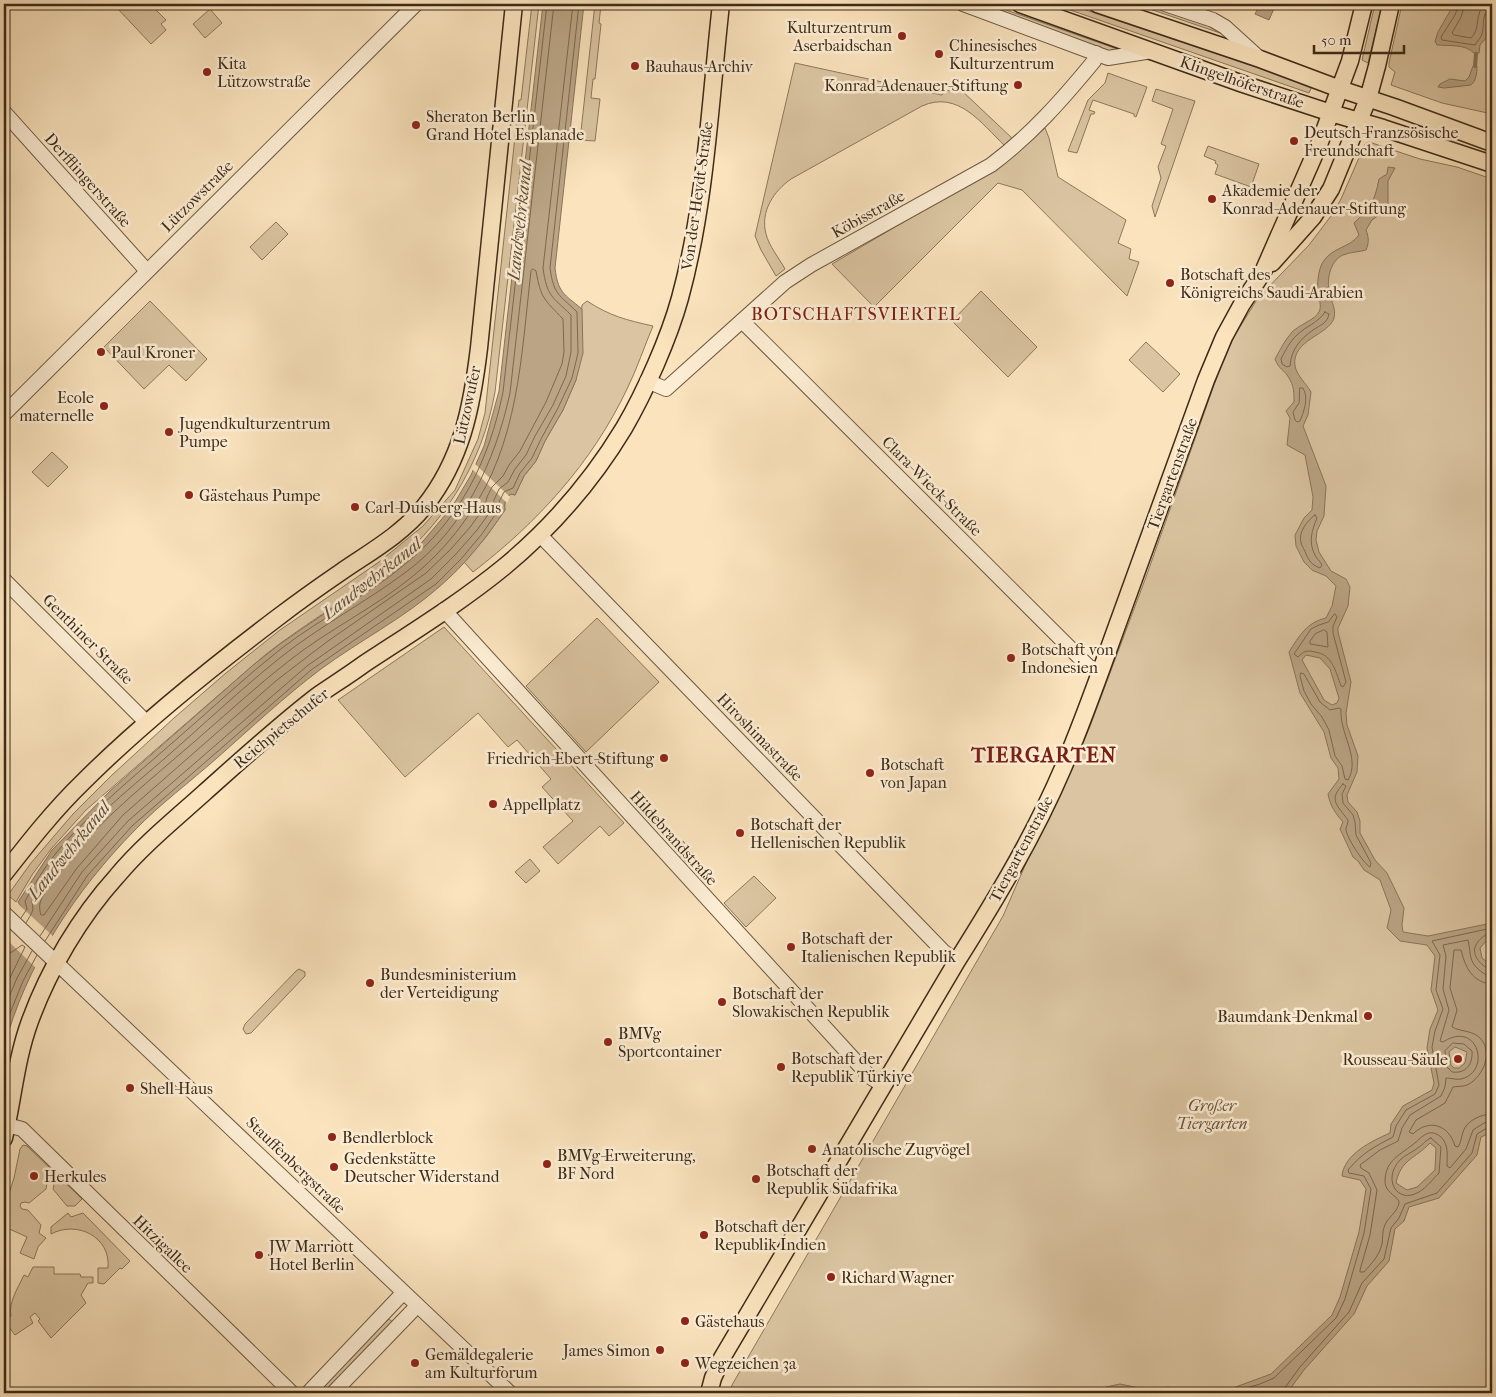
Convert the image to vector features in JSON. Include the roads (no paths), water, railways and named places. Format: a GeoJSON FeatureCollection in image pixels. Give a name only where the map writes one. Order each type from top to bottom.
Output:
{"type":"FeatureCollection","features":[{"type":"Feature","properties":{"kind":"main road","name":"Lützowufer"},"geometry":{"type":"LineString","coordinates":[[4,874],[83,782],[147,723],[244,643],[341,571],[379,548],[404,527],[424,506],[440,483],[457,452],[466,424],[477,359],[514,4]]}},
{"type":"Feature","properties":{"kind":"main road","name":"Von-der-Heydt-Straße"},"geometry":{"type":"LineString","coordinates":[[647,381],[669,330],[688,268],[705,157],[721,4]]}},
{"type":"Feature","properties":{"kind":"main road","name":"Klingelhöferstraße"},"geometry":{"type":"LineString","coordinates":[[1020,4],[1331,114],[1409,136],[1492,164]]}},
{"type":"Feature","properties":{"kind":"main road","name":"Klingelhöferstraße"},"geometry":{"type":"LineString","coordinates":[[1096,4],[1260,59],[1492,143]]}},
{"type":"Feature","properties":{"kind":"main road","name":"Tiergartenstraße"},"geometry":{"type":"LineString","coordinates":[[709,1393],[722,1358],[752,1311],[957,961],[996,899],[1063,768],[1101,671],[1206,380],[1224,337],[1242,304],[1263,272],[1331,114],[1351,58],[1364,4]]}},
{"type":"Feature","properties":{"kind":"main road","name":"Tiergartenstraße"},"geometry":{"type":"LineString","coordinates":[[1263,272],[1294,240],[1326,200],[1368,98],[1391,4]]}},
{"type":"Feature","properties":{"kind":"main road","name":"Reichpietschufer"},"geometry":{"type":"LineString","coordinates":[[5,1132],[15,1074],[24,1038],[53,960],[116,876],[146,844],[237,763],[317,697],[499,571],[540,535],[597,468],[625,426],[647,381]]}},
{"type":"Feature","properties":{"kind":"street","name":"Lützowstraße"},"geometry":{"type":"LineString","coordinates":[[4,414],[416,4]]}},
{"type":"Feature","properties":{"kind":"street"},"geometry":{"type":"LineString","coordinates":[[963,4],[1108,58],[1153,50]]}},
{"type":"Feature","properties":{"kind":"street","name":"Klingelhöferstraße"},"geometry":{"type":"LineString","coordinates":[[1165,4],[1213,20],[1225,27],[1260,59]]}},
{"type":"Feature","properties":{"kind":"street","name":"Köbisstraße"},"geometry":{"type":"LineString","coordinates":[[647,381],[666,389],[785,282],[811,265],[983,170],[1007,153],[1058,105],[1094,62],[1096,53]]}},
{"type":"Feature","properties":{"kind":"street","name":"Derfflingerstraße"},"geometry":{"type":"LineString","coordinates":[[4,112],[147,271]]}},
{"type":"Feature","properties":{"kind":"street","name":"Clara-Wieck-Straße"},"geometry":{"type":"LineString","coordinates":[[742,321],[1089,667],[1101,671]]}},
{"type":"Feature","properties":{"kind":"street","name":"Hiroshimastraße"},"geometry":{"type":"LineString","coordinates":[[540,535],[944,952],[957,961]]}},
{"type":"Feature","properties":{"kind":"street","name":"Genthiner Straße"},"geometry":{"type":"LineString","coordinates":[[4,580],[147,723]]}},
{"type":"Feature","properties":{"kind":"street","name":"Hildebrandstraße"},"geometry":{"type":"LineString","coordinates":[[444,610],[870,1077],[883,1085]]}},
{"type":"Feature","properties":{"kind":"street","name":"Stauffenbergstraße"},"geometry":{"type":"LineString","coordinates":[[4,913],[510,1393]]}},
{"type":"Feature","properties":{"kind":"street","name":"Hitzigallee"},"geometry":{"type":"LineString","coordinates":[[5,1132],[22,1129],[292,1393]]}},
{"type":"Feature","properties":{"kind":"street"},"geometry":{"type":"LineString","coordinates":[[308,1393],[403,1293]]}},
{"type":"Feature","properties":{"kind":"street"},"geometry":{"type":"LineString","coordinates":[[333,1393],[417,1306]]}},
{"type":"Feature","properties":{"kind":"water","name":"Landwehrkanal"},"geometry":{"type":"Polygon","coordinates":[[[543,4],[584,4],[555,268],[560,288],[582,309],[583,353],[576,380],[563,410],[536,461],[524,476],[515,495],[511,494],[507,497],[505,510],[483,541],[458,570],[411,609],[321,669],[294,690],[155,811],[113,853],[73,904],[39,959],[13,1018],[4,1048],[4,936],[22,908],[18,902],[52,850],[110,791],[252,666],[280,644],[400,562],[418,547],[452,507],[471,475],[484,446],[499,391],[543,4]]]}},
{"type":"Feature","properties":{"kind":"water"},"geometry":{"type":"Polygon","coordinates":[[[1260,4],[1276,4],[1269,20],[1255,14],[1260,4]]]}},
{"type":"Feature","properties":{"kind":"water"},"geometry":{"type":"Polygon","coordinates":[[[1454,4],[1492,4],[1487,37],[1480,45],[1479,53],[1474,53],[1462,47],[1437,45],[1435,41],[1438,32],[1454,4]]]}},
{"type":"Feature","properties":{"kind":"water"},"geometry":{"type":"Polygon","coordinates":[[[1473,66],[1477,66],[1477,71],[1471,85],[1438,87],[1450,79],[1465,81],[1469,77],[1473,66]]]}},
{"type":"Feature","properties":{"kind":"water"},"geometry":{"type":"Polygon","coordinates":[[[1388,167],[1395,168],[1388,181],[1388,206],[1386,210],[1372,220],[1366,230],[1368,245],[1366,250],[1343,255],[1338,258],[1332,267],[1328,285],[1334,309],[1334,318],[1331,324],[1304,344],[1299,350],[1295,357],[1295,366],[1311,392],[1308,415],[1303,426],[1326,486],[1324,516],[1317,531],[1316,540],[1319,552],[1331,571],[1346,579],[1350,587],[1348,606],[1338,628],[1351,682],[1346,713],[1347,725],[1358,756],[1357,772],[1347,795],[1348,802],[1357,812],[1360,821],[1360,833],[1375,860],[1387,873],[1404,908],[1403,932],[1428,936],[1492,923],[1492,937],[1480,948],[1482,958],[1492,966],[1492,1132],[1481,1137],[1477,1155],[1439,1198],[1409,1207],[1404,1221],[1395,1229],[1389,1261],[1367,1286],[1354,1314],[1304,1370],[1287,1393],[1205,1393],[1233,1388],[1271,1374],[1332,1315],[1340,1297],[1359,1232],[1366,1189],[1360,1180],[1342,1176],[1344,1168],[1360,1149],[1390,1133],[1391,1124],[1403,1106],[1432,1090],[1434,1083],[1427,1048],[1430,1029],[1438,1010],[1431,990],[1435,956],[1427,945],[1400,941],[1387,928],[1391,910],[1380,880],[1364,870],[1353,857],[1340,829],[1343,822],[1330,802],[1328,794],[1339,779],[1338,768],[1331,758],[1324,732],[1300,693],[1289,652],[1300,635],[1309,626],[1326,618],[1332,606],[1336,586],[1326,576],[1312,570],[1304,562],[1296,546],[1295,535],[1304,518],[1312,510],[1313,497],[1305,455],[1287,445],[1290,418],[1286,411],[1294,402],[1293,390],[1289,378],[1275,359],[1292,332],[1319,312],[1318,281],[1321,265],[1331,253],[1351,243],[1359,235],[1354,223],[1371,204],[1379,179],[1387,174],[1388,167]],[[1306,655],[1302,660],[1324,700],[1332,705],[1337,703],[1339,698],[1330,669],[1320,658],[1306,655]],[[1455,1047],[1449,1052],[1451,1065],[1454,1068],[1459,1068],[1465,1063],[1467,1052],[1455,1047]],[[1430,1143],[1405,1164],[1398,1175],[1396,1183],[1407,1190],[1417,1187],[1435,1170],[1436,1148],[1430,1143]]]}},
{"type":"Feature","properties":{"kind":"water"},"geometry":{"type":"Polygon","coordinates":[[[1120,1384],[1154,1391],[1168,1387],[1191,1393],[1096,1393],[1106,1387],[1120,1384]]]}},
{"type":"Feature","properties":{"kind":"waterway"},"geometry":{"type":"LineString","coordinates":[[1475,66],[1476,54]]}},
{"type":"Feature","properties":{"kind":"place","name":"Kulturzentrum Aserbaidschan"},"geometry":{"type":"Point","coordinates":[902,36]}},
{"type":"Feature","properties":{"kind":"place","name":"Chinesisches Kulturzentrum"},"geometry":{"type":"Point","coordinates":[939,54]}},
{"type":"Feature","properties":{"kind":"place","name":"Bauhaus-Archiv"},"geometry":{"type":"Point","coordinates":[635,66]}},
{"type":"Feature","properties":{"kind":"place","name":"Kita Lützowstraße"},"geometry":{"type":"Point","coordinates":[207,72]}},
{"type":"Feature","properties":{"kind":"place","name":"Konrad-Adenauer-Stiftung"},"geometry":{"type":"Point","coordinates":[1018,85]}},
{"type":"Feature","properties":{"kind":"place","name":"Sheraton Berlin Grand Hotel Esplanade"},"geometry":{"type":"Point","coordinates":[416,125]}},
{"type":"Feature","properties":{"kind":"place","name":"Deutsch-Franzsösische Freundschaft"},"geometry":{"type":"Point","coordinates":[1294,141]}},
{"type":"Feature","properties":{"kind":"place","name":"Akademie der Konrad-Adenauer-Stiftung"},"geometry":{"type":"Point","coordinates":[1212,199]}},
{"type":"Feature","properties":{"kind":"place","name":"Botschaft des Königreichs Saudi-Arabien"},"geometry":{"type":"Point","coordinates":[1170,283]}},
{"type":"Feature","properties":{"kind":"place","name":"Paul Kroner"},"geometry":{"type":"Point","coordinates":[101,352]}},
{"type":"Feature","properties":{"kind":"place","name":"Ecole maternelle"},"geometry":{"type":"Point","coordinates":[104,406]}},
{"type":"Feature","properties":{"kind":"place","name":"Jugendkulturzentrum Pumpe"},"geometry":{"type":"Point","coordinates":[169,432]}},
{"type":"Feature","properties":{"kind":"place","name":"Gästehaus Pumpe"},"geometry":{"type":"Point","coordinates":[189,495]}},
{"type":"Feature","properties":{"kind":"place","name":"Carl-Duisberg-Haus"},"geometry":{"type":"Point","coordinates":[355,507]}},
{"type":"Feature","properties":{"kind":"place","name":"Botschaft von Indonesien"},"geometry":{"type":"Point","coordinates":[1011,658]}},
{"type":"Feature","properties":{"kind":"place","name":"Friedrich-Ebert-Stiftung"},"geometry":{"type":"Point","coordinates":[664,758]}},
{"type":"Feature","properties":{"kind":"place","name":"Botschaft von Japan"},"geometry":{"type":"Point","coordinates":[870,773]}},
{"type":"Feature","properties":{"kind":"place","name":"Appellplatz"},"geometry":{"type":"Point","coordinates":[493,804]}},
{"type":"Feature","properties":{"kind":"place","name":"Botschaft der Hellenischen Republik"},"geometry":{"type":"Point","coordinates":[740,833]}},
{"type":"Feature","properties":{"kind":"place","name":"Botschaft der Italienischen Republik"},"geometry":{"type":"Point","coordinates":[791,947]}},
{"type":"Feature","properties":{"kind":"place","name":"Bundesministerium der Verteidigung"},"geometry":{"type":"Point","coordinates":[370,983]}},
{"type":"Feature","properties":{"kind":"place","name":"Botschaft der Slowakischen Republik"},"geometry":{"type":"Point","coordinates":[722,1002]}},
{"type":"Feature","properties":{"kind":"place","name":"Baumdank-Denkmal"},"geometry":{"type":"Point","coordinates":[1368,1016]}},
{"type":"Feature","properties":{"kind":"place","name":"BMVg Sportcontainer"},"geometry":{"type":"Point","coordinates":[608,1042]}},
{"type":"Feature","properties":{"kind":"place","name":"Rousseau-Säule"},"geometry":{"type":"Point","coordinates":[1458,1059]}},
{"type":"Feature","properties":{"kind":"place","name":"Botschaft der Republik Türkiye"},"geometry":{"type":"Point","coordinates":[781,1067]}},
{"type":"Feature","properties":{"kind":"place","name":"Shell-Haus"},"geometry":{"type":"Point","coordinates":[130,1088]}},
{"type":"Feature","properties":{"kind":"place","name":"Bendlerblock"},"geometry":{"type":"Point","coordinates":[332,1137]}},
{"type":"Feature","properties":{"kind":"place","name":"Anatolische Zugvögel"},"geometry":{"type":"Point","coordinates":[812,1149]}},
{"type":"Feature","properties":{"kind":"place","name":"BMVg-Erweiterung, BF Nord"},"geometry":{"type":"Point","coordinates":[547,1164]}},
{"type":"Feature","properties":{"kind":"place","name":"Gedenkstätte Deutscher Widerstand"},"geometry":{"type":"Point","coordinates":[334,1167]}},
{"type":"Feature","properties":{"kind":"place","name":"Herkules"},"geometry":{"type":"Point","coordinates":[34,1176]}},
{"type":"Feature","properties":{"kind":"place","name":"Botschaft der Republik Südafrika"},"geometry":{"type":"Point","coordinates":[756,1179]}},
{"type":"Feature","properties":{"kind":"place","name":"Botschaft der Republik Indien"},"geometry":{"type":"Point","coordinates":[704,1235]}},
{"type":"Feature","properties":{"kind":"place","name":"JW Marriott Hotel Berlin"},"geometry":{"type":"Point","coordinates":[259,1255]}},
{"type":"Feature","properties":{"kind":"place","name":"Richard Wagner"},"geometry":{"type":"Point","coordinates":[831,1277]}},
{"type":"Feature","properties":{"kind":"place","name":"Gästehaus"},"geometry":{"type":"Point","coordinates":[685,1321]}},
{"type":"Feature","properties":{"kind":"place","name":"James Simon"},"geometry":{"type":"Point","coordinates":[660,1350]}},
{"type":"Feature","properties":{"kind":"place","name":"Gemäldegalerie am Kulturforum"},"geometry":{"type":"Point","coordinates":[415,1363]}},
{"type":"Feature","properties":{"kind":"place","name":"Wegzeichen 3a"},"geometry":{"type":"Point","coordinates":[685,1363]}},
{"type":"Feature","properties":{"kind":"district","name":"BOTSCHAFTSVIERTEL"},"geometry":{"type":"Point","coordinates":[856,314]}},
{"type":"Feature","properties":{"kind":"district","name":"TIERGARTEN"},"geometry":{"type":"Point","coordinates":[1044,755]}},
{"type":"Feature","properties":{"kind":"park label","name":"Großer Tiergarten"},"geometry":{"type":"Point","coordinates":[1212,1114]}}]}
